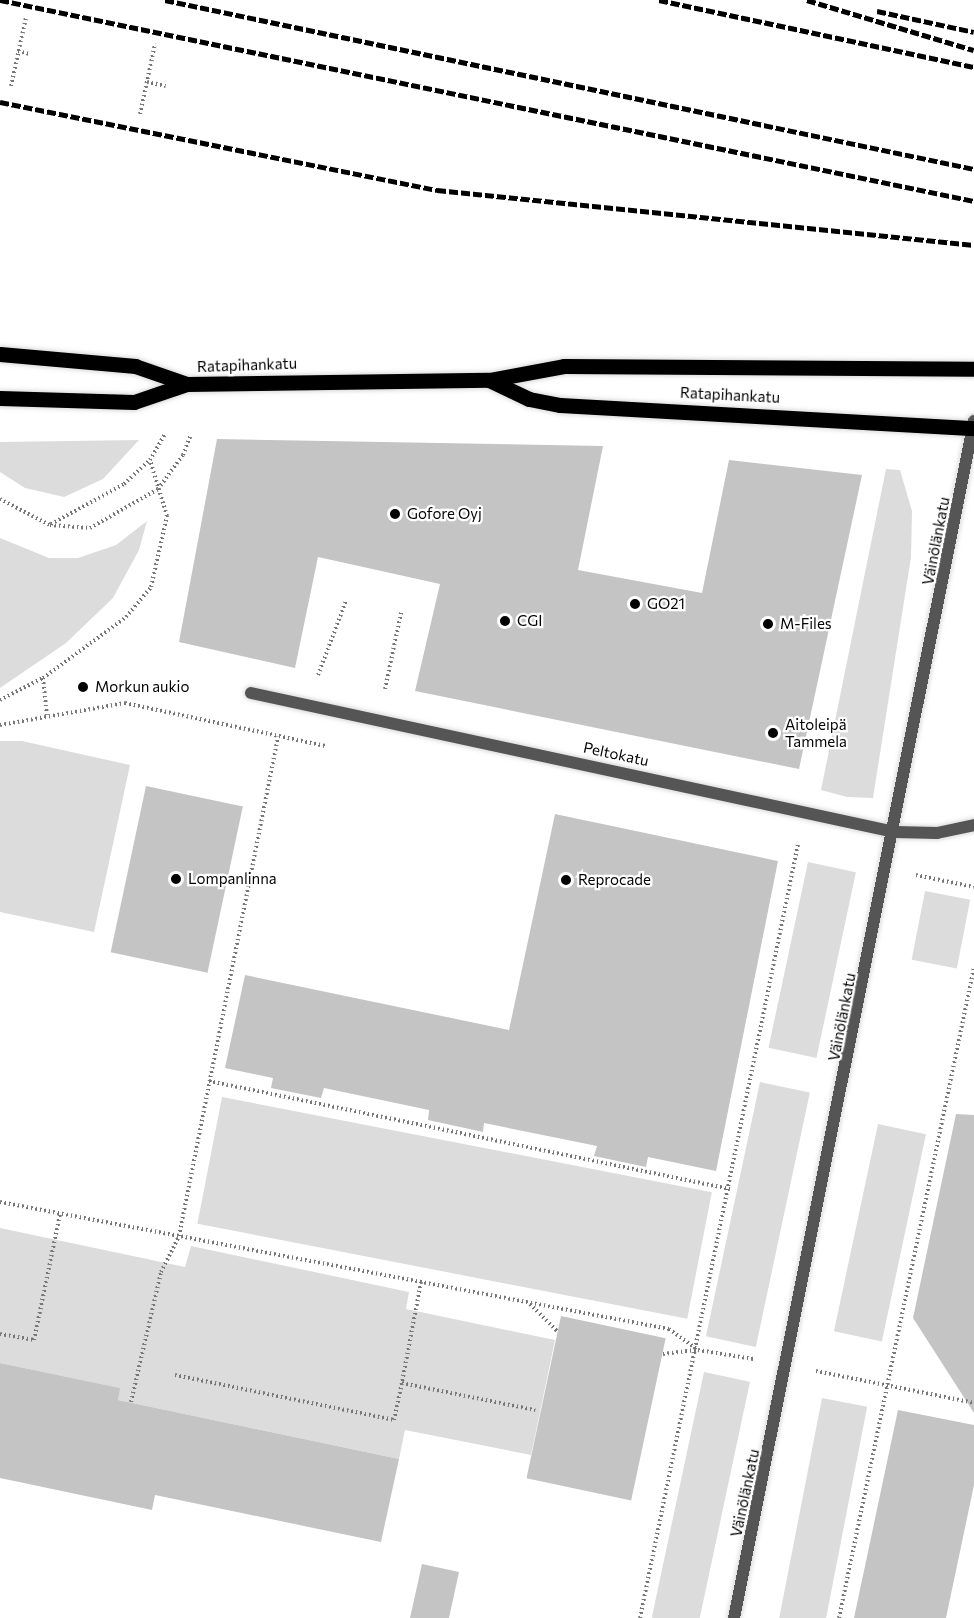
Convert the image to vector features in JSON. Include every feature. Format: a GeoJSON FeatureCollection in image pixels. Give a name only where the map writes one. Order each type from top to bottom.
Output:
{"type":"FeatureCollection","features":[{"type":"Feature","properties":{"kind":"main road","name":"Ratapihankatu"},"geometry":{"type":"LineString","coordinates":[[0,354],[135,366],[187,384]]}},
{"type":"Feature","properties":{"kind":"main road","name":"Ratapihankatu"},"geometry":{"type":"LineString","coordinates":[[0,398],[134,402],[187,384],[489,380],[529,369],[575,366],[974,369]]}},
{"type":"Feature","properties":{"kind":"main road","name":"Ratapihankatu"},"geometry":{"type":"LineString","coordinates":[[489,380],[529,399],[560,405],[974,426]]}},
{"type":"Feature","properties":{"kind":"street","name":"Väinölänkatu"},"geometry":{"type":"LineString","coordinates":[[734,1618],[895,832],[974,426]]}},
{"type":"Feature","properties":{"kind":"street","name":"Peltokatu"},"geometry":{"type":"LineString","coordinates":[[251,693],[895,832],[937,833],[974,825]]}},
{"type":"Feature","properties":{"kind":"path"},"geometry":{"type":"LineString","coordinates":[[11,86],[26,17]]}},
{"type":"Feature","properties":{"kind":"path"},"geometry":{"type":"LineString","coordinates":[[140,114],[155,44]]}},
{"type":"Feature","properties":{"kind":"path"},"geometry":{"type":"LineString","coordinates":[[18,51],[29,54]]}},
{"type":"Feature","properties":{"kind":"path"},"geometry":{"type":"LineString","coordinates":[[147,82],[166,86]]}},
{"type":"Feature","properties":{"kind":"path"},"geometry":{"type":"LineString","coordinates":[[50,525],[94,504],[150,460],[165,434]]}},
{"type":"Feature","properties":{"kind":"path"},"geometry":{"type":"LineString","coordinates":[[0,500],[50,525],[90,528],[158,489],[183,455],[191,434]]}},
{"type":"Feature","properties":{"kind":"path"},"geometry":{"type":"LineString","coordinates":[[0,700],[43,678],[126,617],[151,587],[167,516],[150,460]]}},
{"type":"Feature","properties":{"kind":"path"},"geometry":{"type":"LineString","coordinates":[[316,681],[346,601]]}},
{"type":"Feature","properties":{"kind":"path"},"geometry":{"type":"LineString","coordinates":[[384,693],[401,613]]}},
{"type":"Feature","properties":{"kind":"path"},"geometry":{"type":"LineString","coordinates":[[43,678],[47,715]]}},
{"type":"Feature","properties":{"kind":"path"},"geometry":{"type":"LineString","coordinates":[[0,726],[47,715],[125,703],[332,747]]}},
{"type":"Feature","properties":{"kind":"path"},"geometry":{"type":"LineString","coordinates":[[131,1402],[161,1272],[179,1236],[279,736]]}},
{"type":"Feature","properties":{"kind":"path"},"geometry":{"type":"LineString","coordinates":[[786,841],[809,847]]}},
{"type":"Feature","properties":{"kind":"path"},"geometry":{"type":"LineString","coordinates":[[640,1618],[698,1350],[798,844]]}},
{"type":"Feature","properties":{"kind":"path"},"geometry":{"type":"LineString","coordinates":[[887,869],[974,887]]}},
{"type":"Feature","properties":{"kind":"path"},"geometry":{"type":"LineString","coordinates":[[838,1618],[974,967]]}},
{"type":"Feature","properties":{"kind":"path"},"geometry":{"type":"LineString","coordinates":[[209,1081],[730,1189]]}},
{"type":"Feature","properties":{"kind":"path"},"geometry":{"type":"LineString","coordinates":[[0,1202],[669,1329],[698,1350]]}},
{"type":"Feature","properties":{"kind":"path"},"geometry":{"type":"LineString","coordinates":[[0,1334],[34,1340],[60,1214]]}},
{"type":"Feature","properties":{"kind":"path"},"geometry":{"type":"LineString","coordinates":[[175,1375],[394,1420],[421,1282]]}},
{"type":"Feature","properties":{"kind":"path"},"geometry":{"type":"LineString","coordinates":[[529,1303],[557,1330]]}},
{"type":"Feature","properties":{"kind":"path"},"geometry":{"type":"LineString","coordinates":[[663,1354],[698,1350],[786,1365],[974,1403]]}},
{"type":"Feature","properties":{"kind":"path"},"geometry":{"type":"LineString","coordinates":[[402,1383],[535,1410]]}},
{"type":"Feature","properties":{"kind":"shaded area"},"geometry":{"type":"Polygon","coordinates":[[[139,440],[103,479],[64,497],[25,488],[0,472],[0,442],[139,440]]]}},
{"type":"Feature","properties":{"kind":"shaded area"},"geometry":{"type":"Polygon","coordinates":[[[886,469],[900,470],[912,511],[911,557],[873,798],[847,797],[821,790],[886,469]]]}},
{"type":"Feature","properties":{"kind":"shaded area"},"geometry":{"type":"Polygon","coordinates":[[[147,521],[139,550],[113,598],[66,643],[0,688],[0,538],[49,558],[78,558],[116,545],[147,521]]]}},
{"type":"Feature","properties":{"kind":"shaded area"},"geometry":{"type":"Polygon","coordinates":[[[0,741],[22,741],[130,765],[94,932],[0,912],[0,741]]]}},
{"type":"Feature","properties":{"kind":"shaded area"},"geometry":{"type":"Polygon","coordinates":[[[808,862],[856,872],[816,1058],[768,1048],[808,862]]]}},
{"type":"Feature","properties":{"kind":"shaded area"},"geometry":{"type":"Polygon","coordinates":[[[925,891],[970,900],[957,968],[912,960],[925,891]]]}},
{"type":"Feature","properties":{"kind":"shaded area"},"geometry":{"type":"Polygon","coordinates":[[[760,1082],[810,1093],[756,1347],[706,1336],[760,1082]]]}},
{"type":"Feature","properties":{"kind":"shaded area"},"geometry":{"type":"Polygon","coordinates":[[[222,1097],[712,1192],[687,1319],[197,1224],[222,1097]]]}},
{"type":"Feature","properties":{"kind":"shaded area"},"geometry":{"type":"Polygon","coordinates":[[[878,1124],[926,1134],[882,1342],[834,1331],[878,1124]]]}},
{"type":"Feature","properties":{"kind":"shaded area"},"geometry":{"type":"Polygon","coordinates":[[[0,1228],[185,1267],[191,1246],[409,1292],[406,1309],[555,1340],[531,1455],[405,1430],[399,1459],[118,1400],[119,1388],[0,1363],[0,1228]]]}},
{"type":"Feature","properties":{"kind":"shaded area"},"geometry":{"type":"Polygon","coordinates":[[[704,1372],[750,1382],[700,1618],[652,1618],[704,1372]]]}},
{"type":"Feature","properties":{"kind":"shaded area"},"geometry":{"type":"Polygon","coordinates":[[[822,1398],[867,1407],[826,1618],[779,1618],[822,1398]]]}},
{"type":"Feature","properties":{"kind":"building","name":"GO21"},"geometry":{"type":"Polygon","coordinates":[[[217,439],[603,446],[578,570],[702,593],[729,460],[862,475],[799,769],[415,691],[440,584],[318,557],[295,668],[179,642],[217,439]]]}},
{"type":"Feature","properties":{"kind":"building","name":"Lompanlinna"},"geometry":{"type":"Polygon","coordinates":[[[146,786],[243,807],[207,973],[111,952],[146,786]]]}},
{"type":"Feature","properties":{"kind":"building"},"geometry":{"type":"Polygon","coordinates":[[[555,814],[778,861],[716,1171],[648,1157],[646,1167],[594,1156],[597,1146],[484,1123],[483,1132],[428,1120],[429,1110],[324,1088],[321,1098],[271,1088],[273,1078],[225,1068],[245,975],[509,1030],[555,814]]]}},
{"type":"Feature","properties":{"kind":"building"},"geometry":{"type":"Polygon","coordinates":[[[956,1114],[974,1115],[974,1413],[913,1318],[956,1114]]]}},
{"type":"Feature","properties":{"kind":"building"},"geometry":{"type":"Polygon","coordinates":[[[561,1316],[666,1338],[631,1501],[526,1478],[561,1316]]]}},
{"type":"Feature","properties":{"kind":"building"},"geometry":{"type":"Polygon","coordinates":[[[0,1363],[120,1388],[118,1400],[399,1459],[381,1542],[155,1495],[152,1510],[0,1478],[0,1363]]]}},
{"type":"Feature","properties":{"kind":"building"},"geometry":{"type":"Polygon","coordinates":[[[898,1410],[974,1425],[974,1485],[946,1618],[854,1618],[898,1410]]]}},
{"type":"Feature","properties":{"kind":"building"},"geometry":{"type":"Polygon","coordinates":[[[422,1564],[459,1572],[449,1618],[410,1618],[422,1564]]]}},
{"type":"Feature","properties":{"kind":"railway"},"geometry":{"type":"LineString","coordinates":[[0,0],[974,201]]}},
{"type":"Feature","properties":{"kind":"railway"},"geometry":{"type":"LineString","coordinates":[[165,0],[974,169]]}},
{"type":"Feature","properties":{"kind":"railway"},"geometry":{"type":"LineString","coordinates":[[659,0],[974,67]]}},
{"type":"Feature","properties":{"kind":"railway"},"geometry":{"type":"LineString","coordinates":[[807,0],[974,50]]}},
{"type":"Feature","properties":{"kind":"railway"},"geometry":{"type":"LineString","coordinates":[[877,11],[974,32]]}},
{"type":"Feature","properties":{"kind":"railway"},"geometry":{"type":"LineString","coordinates":[[0,102],[437,190],[974,245]]}},
{"type":"Feature","properties":{"kind":"place","name":"Gofore Oyj"},"geometry":{"type":"Point","coordinates":[395,514]}},
{"type":"Feature","properties":{"kind":"place","name":"GO21"},"geometry":{"type":"Point","coordinates":[635,604]}},
{"type":"Feature","properties":{"kind":"place","name":"CGI"},"geometry":{"type":"Point","coordinates":[505,621]}},
{"type":"Feature","properties":{"kind":"place","name":"M-Files"},"geometry":{"type":"Point","coordinates":[768,624]}},
{"type":"Feature","properties":{"kind":"place","name":"Morkun aukio"},"geometry":{"type":"Point","coordinates":[83,687]}},
{"type":"Feature","properties":{"kind":"place","name":"Aitoleipä Tammela"},"geometry":{"type":"Point","coordinates":[773,733]}},
{"type":"Feature","properties":{"kind":"place","name":"Lompanlinna"},"geometry":{"type":"Point","coordinates":[176,879]}},
{"type":"Feature","properties":{"kind":"place","name":"Reprocade"},"geometry":{"type":"Point","coordinates":[566,880]}}]}
